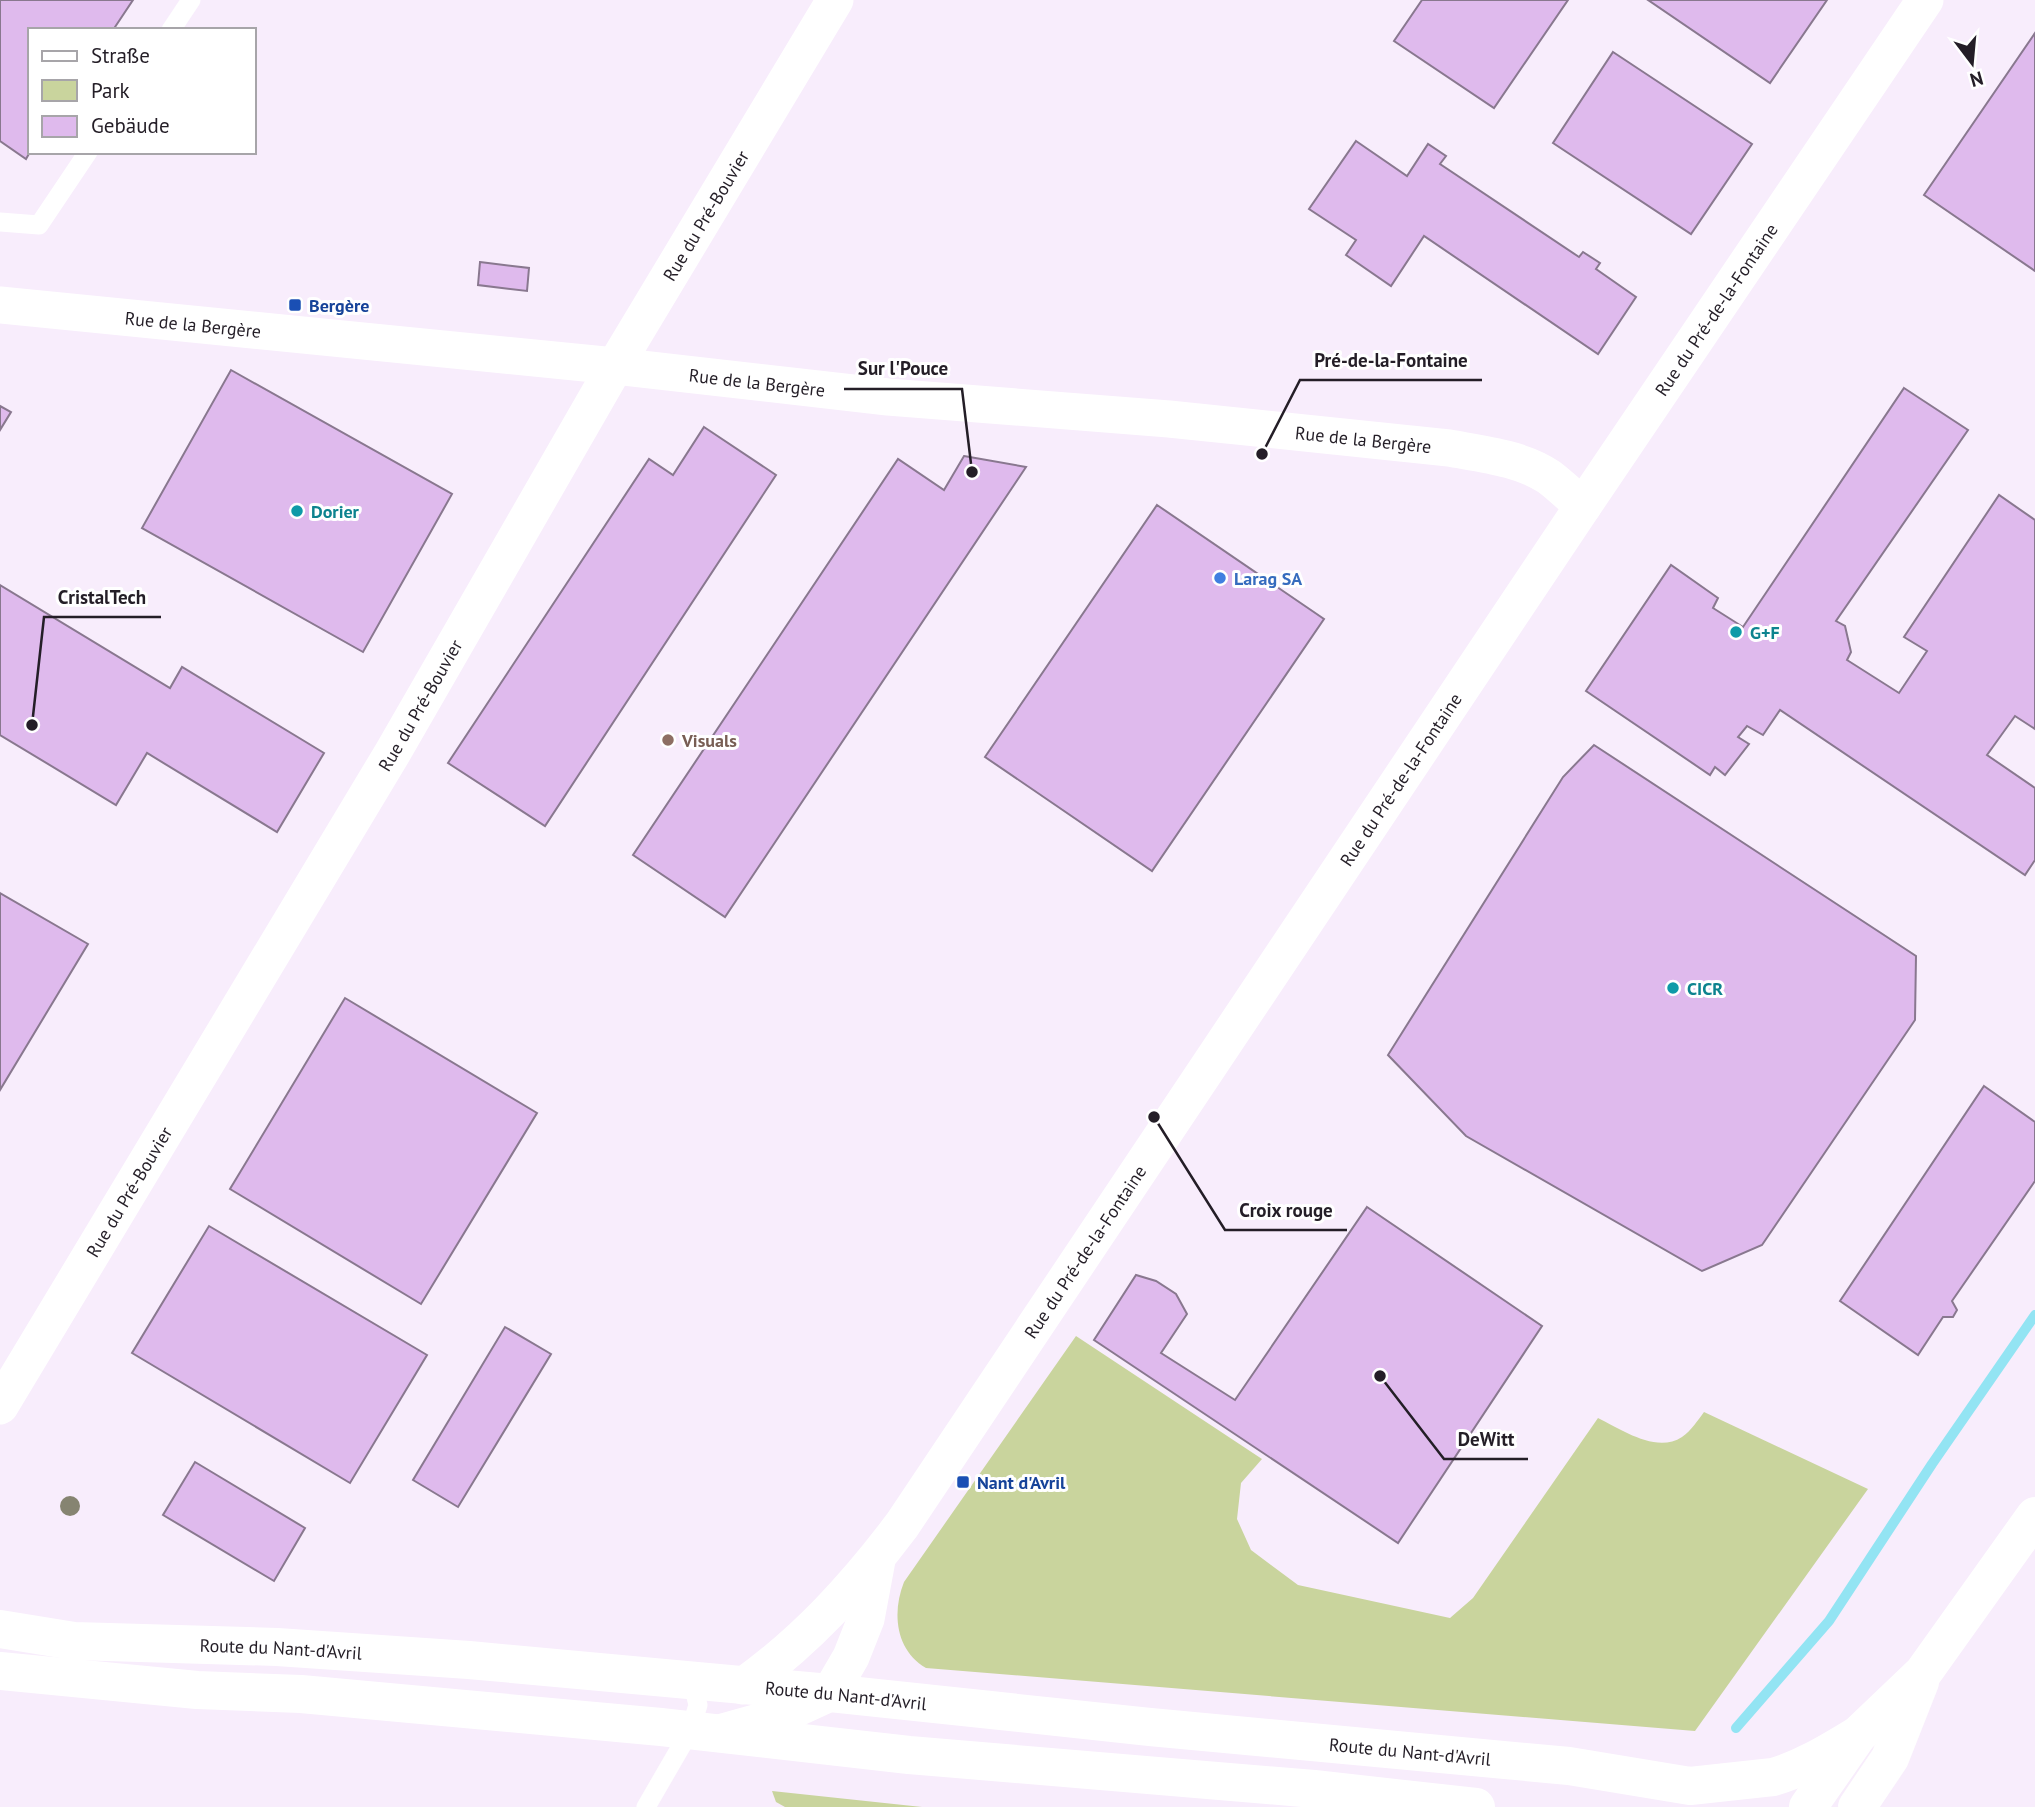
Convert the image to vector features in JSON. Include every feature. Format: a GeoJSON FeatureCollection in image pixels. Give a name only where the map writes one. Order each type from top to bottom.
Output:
{"type":"FeatureCollection","features":[{"type":"Feature","properties":{"kind":"main road"},"geometry":{"type":"LineString","coordinates":[[1808,1807],[1858,1735],[1923,1673],[2035,1516]]}},
{"type":"Feature","properties":{"kind":"main road","name":"Route du Nant-d'Avril"},"geometry":{"type":"LineString","coordinates":[[0,1629],[74,1641],[277,1647],[469,1660],[830,1693],[1150,1727],[1569,1766],[1690,1786],[1784,1774],[1812,1763],[1858,1735]]}},
{"type":"Feature","properties":{"kind":"main road"},"geometry":{"type":"LineString","coordinates":[[0,1671],[197,1690],[301,1694],[703,1732],[909,1755],[1314,1789],[1476,1807]]}},
{"type":"Feature","properties":{"kind":"main road"},"geometry":{"type":"LineString","coordinates":[[1857,1807],[1890,1758],[1923,1673]]}},
{"type":"Feature","properties":{"kind":"main road","name":"Route du Nant-d'Avril"},"geometry":{"type":"LineString","coordinates":[[1690,1786],[1725,1807]]}},
{"type":"Feature","properties":{"kind":"street","name":"Rue du Pré-Bouvier"},"geometry":{"type":"LineString","coordinates":[[0,1406],[393,752],[615,366],[835,0]]}},
{"type":"Feature","properties":{"kind":"street","name":"Rue du Pré-de-la-Fontaine"},"geometry":{"type":"LineString","coordinates":[[743,1686],[830,1613],[877,1559],[909,1515],[1583,506],[1925,0]]}},
{"type":"Feature","properties":{"kind":"street","name":"Rue de la Bergère"},"geometry":{"type":"LineString","coordinates":[[0,305],[615,366],[888,397],[1169,419],[1449,448],[1494,456],[1530,468],[1549,477],[1583,506]]}},
{"type":"Feature","properties":{"kind":"street","name":"Rue du Pré-de-la-Fontaine"},"geometry":{"type":"LineString","coordinates":[[830,1693],[851,1657],[866,1619],[877,1559]]}},
{"type":"Feature","properties":{"kind":"street"},"geometry":{"type":"LineString","coordinates":[[703,1732],[780,1716],[830,1693]]}},
{"type":"Feature","properties":{"kind":"lane"},"geometry":{"type":"LineString","coordinates":[[172,28],[191,0]]}},
{"type":"Feature","properties":{"kind":"lane"},"geometry":{"type":"LineString","coordinates":[[0,222],[39,225],[87,154]]}},
{"type":"Feature","properties":{"kind":"lane"},"geometry":{"type":"LineString","coordinates":[[646,1807],[703,1732],[692,1681]]}},
{"type":"Feature","properties":{"kind":"green space"},"geometry":{"type":"Polygon","coordinates":[[[1076,1336],[1262,1459],[1241,1483],[1237,1519],[1251,1550],[1298,1585],[1450,1618],[1473,1598],[1598,1418],[1639,1438],[1661,1443],[1682,1437],[1704,1412],[1868,1489],[1695,1731],[926,1668],[908,1651],[899,1630],[898,1606],[904,1582],[1076,1336]]]}},
{"type":"Feature","properties":{"kind":"green space"},"geometry":{"type":"Polygon","coordinates":[[[772,1791],[922,1807],[785,1807],[776,1802],[772,1791]]]}},
{"type":"Feature","properties":{"kind":"building"},"geometry":{"type":"Polygon","coordinates":[[[0,0],[133,0],[114,28],[28,28],[29,154],[26,159],[0,141],[0,0]]]}},
{"type":"Feature","properties":{"kind":"building"},"geometry":{"type":"Polygon","coordinates":[[[1422,0],[1568,0],[1494,108],[1394,41],[1422,0]]]}},
{"type":"Feature","properties":{"kind":"building"},"geometry":{"type":"Polygon","coordinates":[[[1648,0],[1827,0],[1770,83],[1648,0]]]}},
{"type":"Feature","properties":{"kind":"building"},"geometry":{"type":"Polygon","coordinates":[[[2035,33],[2035,271],[1924,195],[2035,33]]]}},
{"type":"Feature","properties":{"kind":"building"},"geometry":{"type":"Polygon","coordinates":[[[1613,52],[1752,144],[1691,234],[1553,143],[1613,52]]]}},
{"type":"Feature","properties":{"kind":"building"},"geometry":{"type":"Polygon","coordinates":[[[1356,141],[1407,176],[1428,144],[1446,156],[1440,164],[1579,257],[1583,252],[1600,263],[1596,269],[1636,297],[1598,354],[1424,236],[1391,286],[1346,255],[1356,240],[1309,209],[1356,141]]]}},
{"type":"Feature","properties":{"kind":"building"},"geometry":{"type":"Polygon","coordinates":[[[480,262],[529,268],[527,291],[478,285],[480,262]]]}},
{"type":"Feature","properties":{"kind":"building","name":"Dorier"},"geometry":{"type":"Polygon","coordinates":[[[231,370],[452,494],[363,652],[142,528],[231,370]]]}},
{"type":"Feature","properties":{"kind":"building","name":"G+F"},"geometry":{"type":"Polygon","coordinates":[[[1904,388],[1968,430],[1836,621],[1845,626],[1851,652],[1847,660],[1899,693],[1927,651],[1904,637],[1999,495],[2035,520],[2035,729],[2015,716],[1987,755],[2035,788],[2035,860],[2025,875],[1780,710],[1763,735],[1747,726],[1738,737],[1749,744],[1725,775],[1715,767],[1710,775],[1586,691],[1671,565],[1718,598],[1713,608],[1743,627],[1904,388]]]}},
{"type":"Feature","properties":{"kind":"building"},"geometry":{"type":"Polygon","coordinates":[[[0,406],[11,412],[0,430],[0,406]]]}},
{"type":"Feature","properties":{"kind":"building"},"geometry":{"type":"Polygon","coordinates":[[[704,427],[776,475],[545,826],[448,763],[649,459],[673,475],[704,427]]]}},
{"type":"Feature","properties":{"kind":"building"},"geometry":{"type":"Polygon","coordinates":[[[964,456],[1026,467],[725,917],[633,855],[898,459],[944,490],[964,456]]]}},
{"type":"Feature","properties":{"kind":"building"},"geometry":{"type":"Polygon","coordinates":[[[1157,505],[1324,619],[1152,871],[985,757],[1157,505]]]}},
{"type":"Feature","properties":{"kind":"building"},"geometry":{"type":"Polygon","coordinates":[[[0,585],[170,688],[182,667],[324,753],[277,832],[147,753],[116,805],[0,735],[0,585]]]}},
{"type":"Feature","properties":{"kind":"building","name":"CICR"},"geometry":{"type":"Polygon","coordinates":[[[1594,745],[1916,956],[1915,1020],[1762,1245],[1702,1271],[1466,1136],[1388,1055],[1563,777],[1594,745]]]}},
{"type":"Feature","properties":{"kind":"building"},"geometry":{"type":"Polygon","coordinates":[[[0,893],[88,944],[0,1090],[0,893]]]}},
{"type":"Feature","properties":{"kind":"building"},"geometry":{"type":"Polygon","coordinates":[[[345,998],[537,1113],[421,1304],[230,1189],[345,998]]]}},
{"type":"Feature","properties":{"kind":"building"},"geometry":{"type":"Polygon","coordinates":[[[1984,1086],[2035,1122],[2035,1181],[1952,1301],[1957,1310],[1953,1317],[1943,1317],[1918,1355],[1840,1301],[1984,1086]]]}},
{"type":"Feature","properties":{"kind":"building"},"geometry":{"type":"Polygon","coordinates":[[[1367,1207],[1542,1326],[1398,1543],[1094,1340],[1136,1275],[1156,1281],[1176,1294],[1187,1314],[1161,1353],[1235,1400],[1367,1207]]]}},
{"type":"Feature","properties":{"kind":"building"},"geometry":{"type":"Polygon","coordinates":[[[209,1226],[427,1355],[350,1483],[132,1353],[209,1226]]]}},
{"type":"Feature","properties":{"kind":"building"},"geometry":{"type":"Polygon","coordinates":[[[505,1327],[551,1354],[458,1507],[413,1480],[505,1327]]]}},
{"type":"Feature","properties":{"kind":"building"},"geometry":{"type":"Polygon","coordinates":[[[195,1462],[305,1528],[274,1581],[163,1515],[195,1462]]]}},
{"type":"Feature","properties":{"kind":"waterway"},"geometry":{"type":"LineString","coordinates":[[1736,1728],[1829,1621],[1932,1464],[2035,1315]]}},
{"type":"Feature","properties":{"kind":"place","name":"Bergère"},"geometry":{"type":"Point","coordinates":[295,305]}},
{"type":"Feature","properties":{"kind":"place","name":"Pré-de-la-Fontaine"},"geometry":{"type":"Point","coordinates":[1262,454]}},
{"type":"Feature","properties":{"kind":"place","name":"Sur l'Pouce"},"geometry":{"type":"Point","coordinates":[972,472]}},
{"type":"Feature","properties":{"kind":"place","name":"Dorier"},"geometry":{"type":"Point","coordinates":[297,511]}},
{"type":"Feature","properties":{"kind":"place","name":"Larag SA"},"geometry":{"type":"Point","coordinates":[1220,578]}},
{"type":"Feature","properties":{"kind":"place","name":"G+F"},"geometry":{"type":"Point","coordinates":[1736,632]}},
{"type":"Feature","properties":{"kind":"place","name":"CristalTech"},"geometry":{"type":"Point","coordinates":[32,725]}},
{"type":"Feature","properties":{"kind":"place","name":"Visuals"},"geometry":{"type":"Point","coordinates":[668,740]}},
{"type":"Feature","properties":{"kind":"place","name":"CICR"},"geometry":{"type":"Point","coordinates":[1673,988]}},
{"type":"Feature","properties":{"kind":"place","name":"Croix rouge"},"geometry":{"type":"Point","coordinates":[1154,1117]}},
{"type":"Feature","properties":{"kind":"place","name":"DeWitt"},"geometry":{"type":"Point","coordinates":[1380,1376]}},
{"type":"Feature","properties":{"kind":"place","name":"Nant d'Avril"},"geometry":{"type":"Point","coordinates":[963,1482]}}]}
